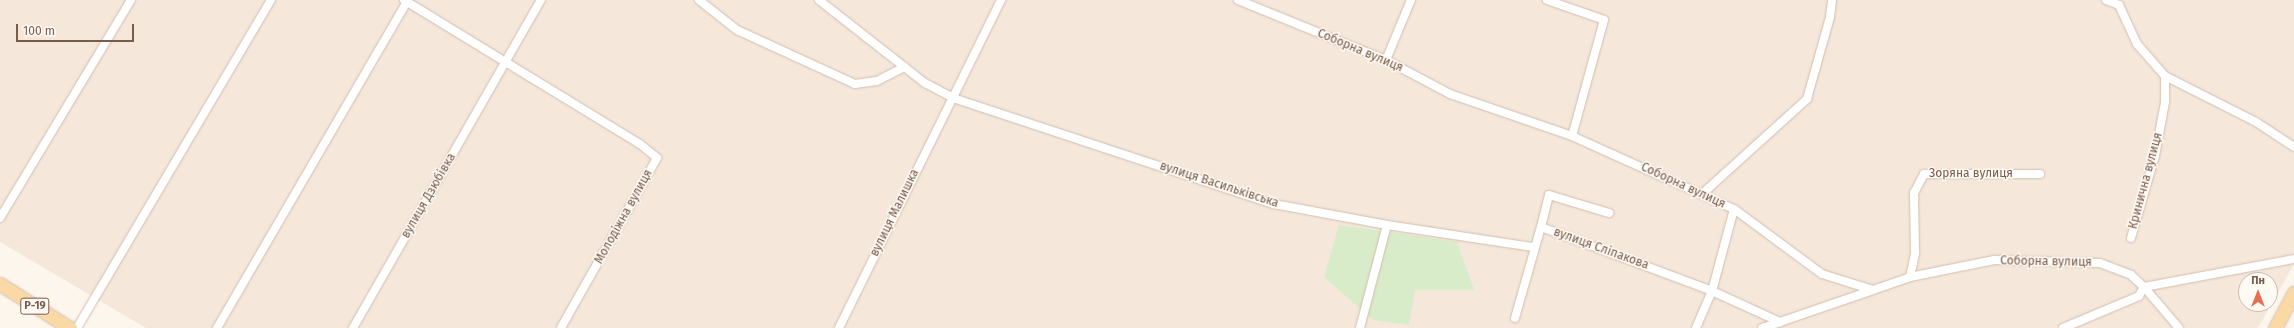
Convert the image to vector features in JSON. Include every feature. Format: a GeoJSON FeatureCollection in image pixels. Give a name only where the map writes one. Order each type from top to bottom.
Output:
{"type":"FeatureCollection","features":[{"type":"Feature","properties":{"kind":"main road","name":"Р-19"},"geometry":{"type":"LineString","coordinates":[[0,284],[70,328]]}},
{"type":"Feature","properties":{"kind":"main road"},"geometry":{"type":"LineString","coordinates":[[2275,328],[2294,292]]}},
{"type":"Feature","properties":{"kind":"street"},"geometry":{"type":"LineString","coordinates":[[0,218],[130,0]]}},
{"type":"Feature","properties":{"kind":"street"},"geometry":{"type":"LineString","coordinates":[[77,328],[272,0]]}},
{"type":"Feature","properties":{"kind":"street","name":"вулиця Дзюбівка"},"geometry":{"type":"LineString","coordinates":[[353,328],[541,0]]}},
{"type":"Feature","properties":{"kind":"street"},"geometry":{"type":"LineString","coordinates":[[699,0],[737,30],[855,84],[877,81],[905,67]]}},
{"type":"Feature","properties":{"kind":"street","name":"вулиця Васильківська"},"geometry":{"type":"LineString","coordinates":[[819,0],[925,83],[953,98],[1274,204],[1387,225],[1533,247]]}},
{"type":"Feature","properties":{"kind":"street"},"geometry":{"type":"LineString","coordinates":[[953,98],[1001,0]]}},
{"type":"Feature","properties":{"kind":"street","name":"Соборна вулиця"},"geometry":{"type":"LineString","coordinates":[[1238,0],[1386,60],[1450,94],[1572,136],[1734,209],[1712,291]]}},
{"type":"Feature","properties":{"kind":"street"},"geometry":{"type":"LineString","coordinates":[[1386,60],[1411,0]]}},
{"type":"Feature","properties":{"kind":"street"},"geometry":{"type":"LineString","coordinates":[[1547,0],[1604,20],[1572,136]]}},
{"type":"Feature","properties":{"kind":"street"},"geometry":{"type":"LineString","coordinates":[[1702,194],[1807,99],[1830,17],[1832,0]]}},
{"type":"Feature","properties":{"kind":"street"},"geometry":{"type":"LineString","coordinates":[[2106,0],[2119,5],[2136,44],[2165,76],[2256,122],[2294,147]]}},
{"type":"Feature","properties":{"kind":"street"},"geometry":{"type":"LineString","coordinates":[[217,328],[405,1],[504,63]]}},
{"type":"Feature","properties":{"kind":"street","name":"Молодіжна вулиця"},"geometry":{"type":"LineString","coordinates":[[504,63],[640,144],[657,158],[561,328]]}},
{"type":"Feature","properties":{"kind":"street","name":"Кринична вулиця"},"geometry":{"type":"LineString","coordinates":[[2131,238],[2155,156],[2165,102],[2165,76]]}},
{"type":"Feature","properties":{"kind":"street","name":"вулиця Малишка"},"geometry":{"type":"LineString","coordinates":[[839,328],[953,98]]}},
{"type":"Feature","properties":{"kind":"street","name":"Зоряна вулиця"},"geometry":{"type":"LineString","coordinates":[[1910,277],[1915,253],[1914,193],[1924,174],[2040,174]]}},
{"type":"Feature","properties":{"kind":"street"},"geometry":{"type":"LineString","coordinates":[[1541,227],[1550,195],[1609,213]]}},
{"type":"Feature","properties":{"kind":"street"},"geometry":{"type":"LineString","coordinates":[[1734,209],[1822,274],[1873,290]]}},
{"type":"Feature","properties":{"kind":"street"},"geometry":{"type":"LineString","coordinates":[[1360,328],[1387,225]]}},
{"type":"Feature","properties":{"kind":"street","name":"вулиця Сліпакова"},"geometry":{"type":"LineString","coordinates":[[1515,318],[1533,247],[1541,227],[1712,291]]}},
{"type":"Feature","properties":{"kind":"street"},"geometry":{"type":"LineString","coordinates":[[2064,328],[2139,296],[2144,287],[2294,259]]}},
{"type":"Feature","properties":{"kind":"street","name":"Соборна вулиця"},"geometry":{"type":"LineString","coordinates":[[1910,277],[1994,260],[2100,263],[2131,275],[2144,287],[2179,328]]}},
{"type":"Feature","properties":{"kind":"street"},"geometry":{"type":"LineString","coordinates":[[1762,328],[1910,277]]}},
{"type":"Feature","properties":{"kind":"street"},"geometry":{"type":"LineString","coordinates":[[1696,328],[1712,291],[1780,322]]}},
{"type":"Feature","properties":{"kind":"shaded area"},"geometry":{"type":"Polygon","coordinates":[[[0,0],[2294,0],[2294,264],[2278,292],[2278,272],[2238,272],[2238,312],[2267,312],[2258,328],[146,328],[0,242],[0,0]]]}},
{"type":"Feature","properties":{"kind":"green space"},"geometry":{"type":"Polygon","coordinates":[[[1339,225],[1457,242],[1474,290],[1415,290],[1409,325],[1373,320],[1324,277],[1339,225]]]}}]}
